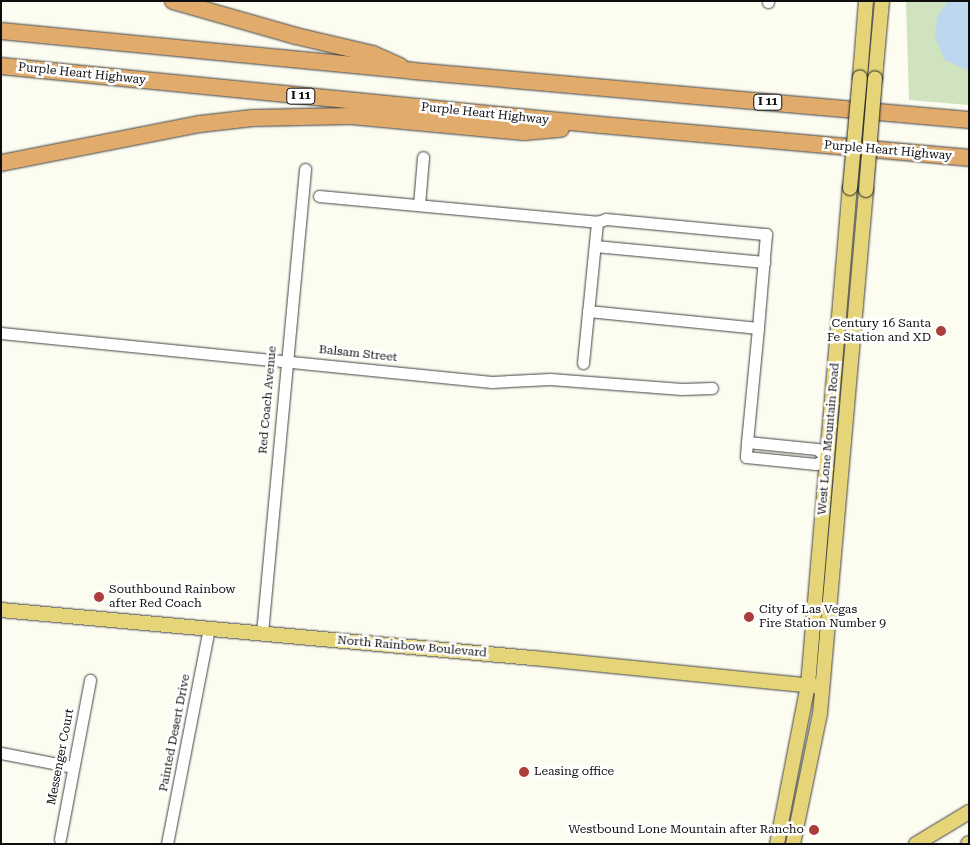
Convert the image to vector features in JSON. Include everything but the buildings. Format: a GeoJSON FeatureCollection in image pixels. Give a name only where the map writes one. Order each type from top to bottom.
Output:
{"type":"FeatureCollection","features":[{"type":"Feature","properties":{"kind":"highway"},"geometry":{"type":"LineString","coordinates":[[173,1],[296,36],[373,54],[413,72]]}},
{"type":"Feature","properties":{"kind":"highway","name":"I 11"},"geometry":{"type":"LineString","coordinates":[[1,31],[413,72],[969,120]]}},
{"type":"Feature","properties":{"kind":"highway","name":"Purple Heart Highway"},"geometry":{"type":"LineString","coordinates":[[1,66],[601,125],[969,158]]}},
{"type":"Feature","properties":{"kind":"highway"},"geometry":{"type":"LineString","coordinates":[[1,163],[200,124],[252,118],[351,116],[524,132],[601,125]]}},
{"type":"Feature","properties":{"kind":"main road","name":"West Lone Mountain Road"},"geometry":{"type":"LineString","coordinates":[[777,844],[808,685],[866,1]]}},
{"type":"Feature","properties":{"kind":"main road","name":"West Lone Mountain Road"},"geometry":{"type":"LineString","coordinates":[[793,844],[820,714],[882,1]]}},
{"type":"Feature","properties":{"kind":"main road"},"geometry":{"type":"LineString","coordinates":[[827,458],[843,460]]}},
{"type":"Feature","properties":{"kind":"main road"},"geometry":{"type":"LineString","coordinates":[[825,490],[840,491]]}},
{"type":"Feature","properties":{"kind":"main road"},"geometry":{"type":"LineString","coordinates":[[821,539],[836,540]]}},
{"type":"Feature","properties":{"kind":"main road"},"geometry":{"type":"LineString","coordinates":[[816,602],[830,604]]}},
{"type":"Feature","properties":{"kind":"main road","name":"North Rainbow Boulevard"},"geometry":{"type":"LineString","coordinates":[[1,610],[209,628],[822,687]]}},
{"type":"Feature","properties":{"kind":"main road"},"geometry":{"type":"LineString","coordinates":[[814,624],[828,625]]}},
{"type":"Feature","properties":{"kind":"main road"},"geometry":{"type":"LineString","coordinates":[[916,844],[969,812]]}},
{"type":"Feature","properties":{"kind":"street"},"geometry":{"type":"LineString","coordinates":[[419,205],[423,157]]}},
{"type":"Feature","properties":{"kind":"street","name":"Red Coach Avenue"},"geometry":{"type":"LineString","coordinates":[[262,633],[305,169]]}},
{"type":"Feature","properties":{"kind":"street"},"geometry":{"type":"LineString","coordinates":[[319,196],[597,222],[606,218],[766,234],[746,457],[816,464],[827,458],[817,448],[748,442]]}},
{"type":"Feature","properties":{"kind":"street"},"geometry":{"type":"LineString","coordinates":[[584,364],[597,222]]}},
{"type":"Feature","properties":{"kind":"street"},"geometry":{"type":"LineString","coordinates":[[595,246],[764,262]]}},
{"type":"Feature","properties":{"kind":"street"},"geometry":{"type":"LineString","coordinates":[[588,311],[758,328]]}},
{"type":"Feature","properties":{"kind":"street","name":"Balsam Street"},"geometry":{"type":"LineString","coordinates":[[1,332],[492,382],[550,379],[682,390],[712,388]]}},
{"type":"Feature","properties":{"kind":"street","name":"Painted Desert Drive"},"geometry":{"type":"LineString","coordinates":[[167,844],[209,628]]}},
{"type":"Feature","properties":{"kind":"street","name":"Messenger Court"},"geometry":{"type":"LineString","coordinates":[[60,839],[90,680]]}},
{"type":"Feature","properties":{"kind":"street"},"geometry":{"type":"LineString","coordinates":[[1,753],[73,766]]}},
{"type":"Feature","properties":{"kind":"green space"},"geometry":{"type":"Polygon","coordinates":[[[906,1],[969,1],[969,105],[909,100],[906,1]]]}},
{"type":"Feature","properties":{"kind":"water"},"geometry":{"type":"Polygon","coordinates":[[[948,1],[969,1],[969,71],[945,60],[935,38],[937,17],[948,1]]]}},
{"type":"Feature","properties":{"kind":"place","name":"Century 16 Santa Fe Station and XD"},"geometry":{"type":"Point","coordinates":[941,331]}},
{"type":"Feature","properties":{"kind":"place","name":"Southbound Rainbow after Red Coach"},"geometry":{"type":"Point","coordinates":[99,597]}},
{"type":"Feature","properties":{"kind":"place","name":"City of Las Vegas Fire Station Number 9"},"geometry":{"type":"Point","coordinates":[749,617]}},
{"type":"Feature","properties":{"kind":"place","name":"Leasing office"},"geometry":{"type":"Point","coordinates":[524,772]}},
{"type":"Feature","properties":{"kind":"place","name":"Westbound Lone Mountain after Rancho"},"geometry":{"type":"Point","coordinates":[814,830]}}]}
